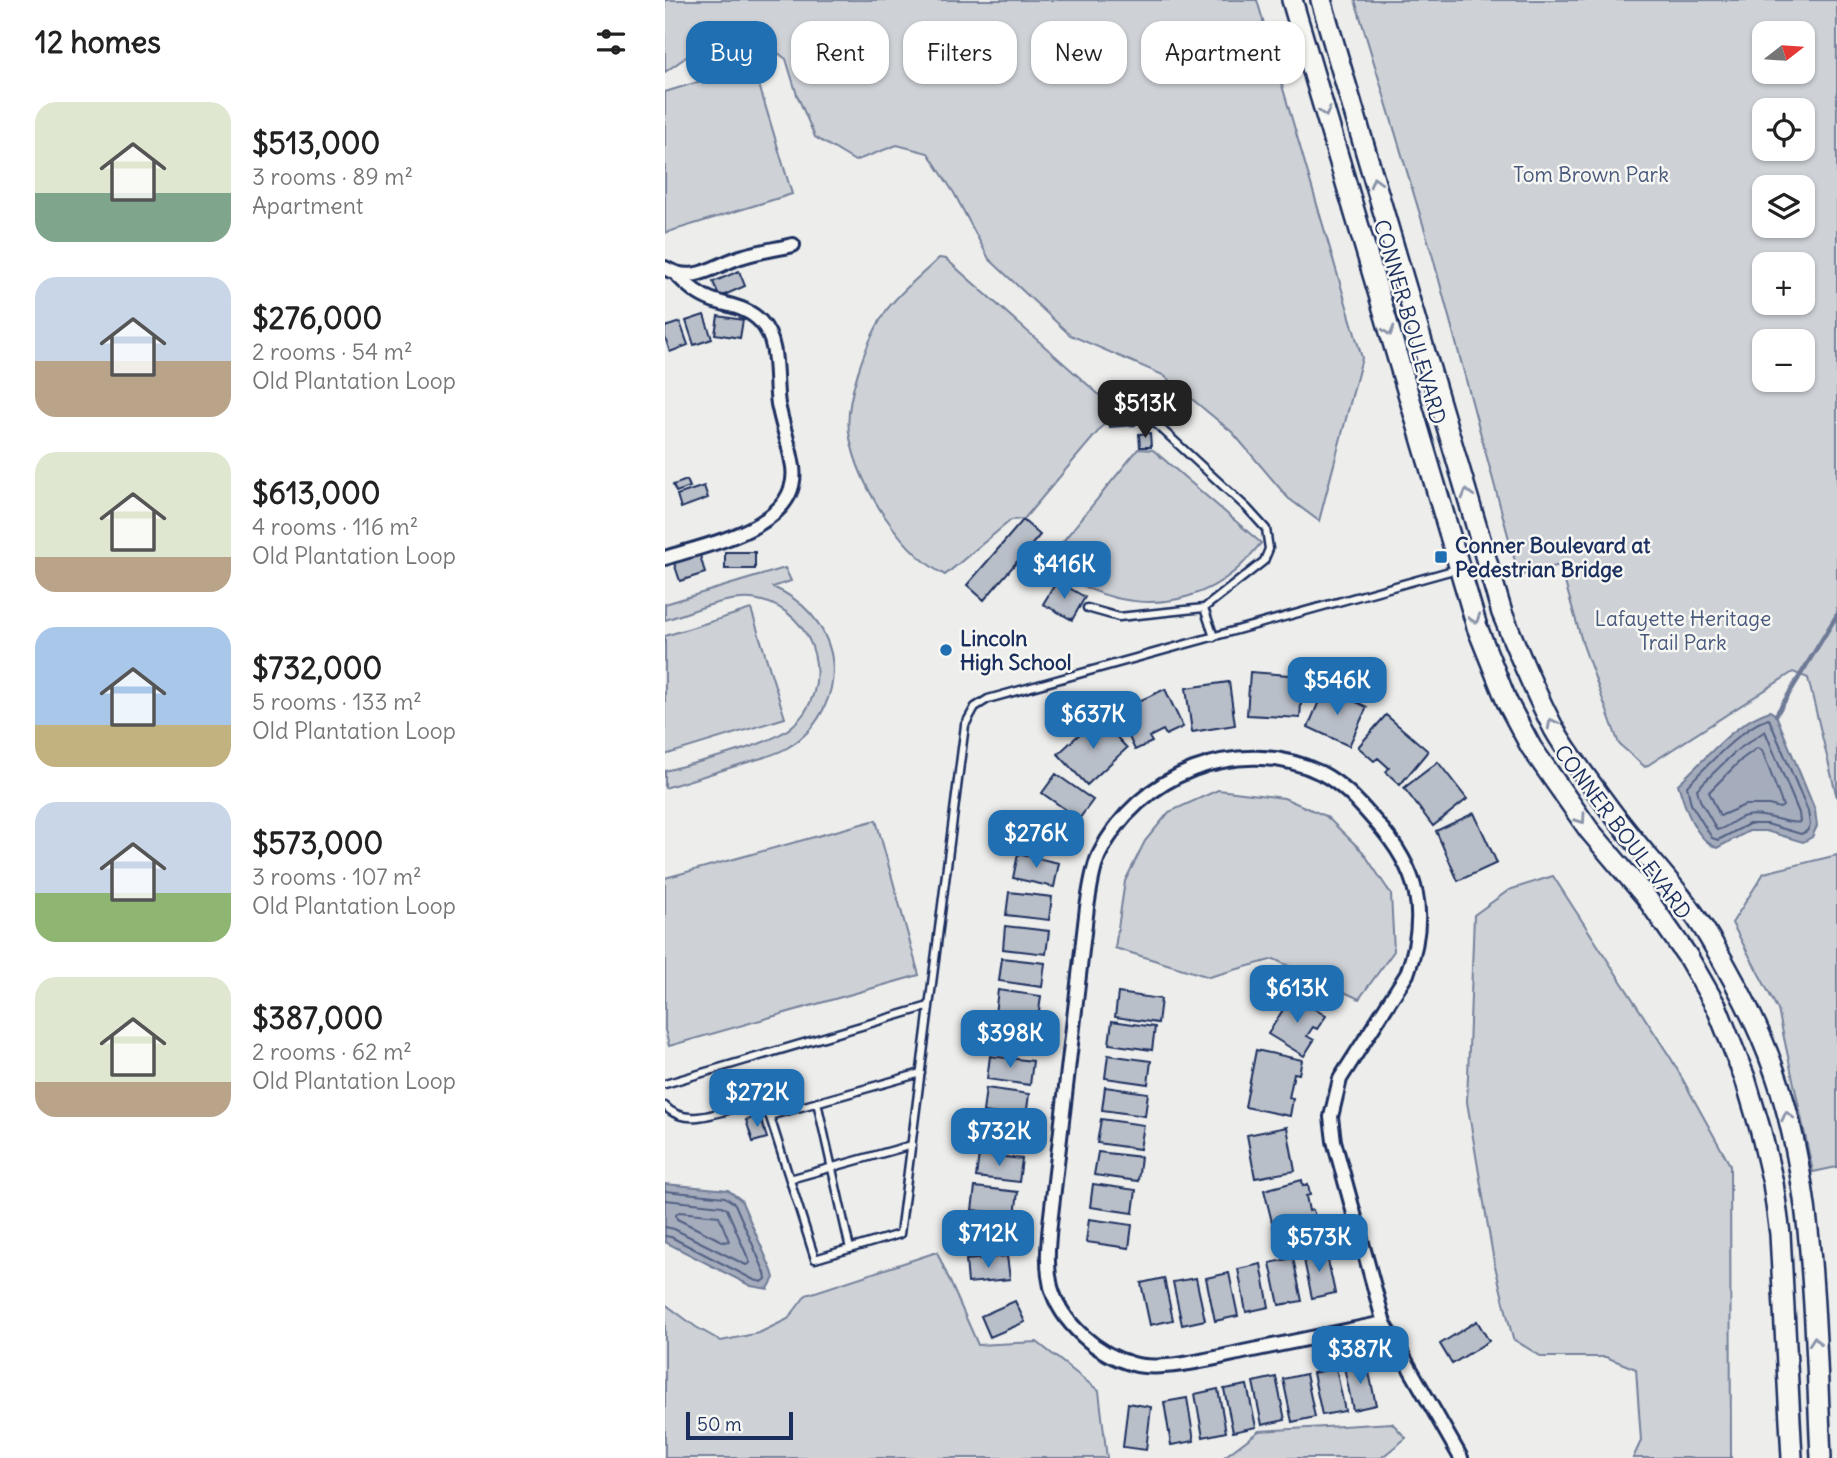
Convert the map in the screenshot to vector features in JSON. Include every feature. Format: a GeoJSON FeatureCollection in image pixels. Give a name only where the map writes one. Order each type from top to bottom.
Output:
{"type":"FeatureCollection","features":[{"type":"Feature","properties":{"kind":"main road","name":"CONNER BOULEVARD"},"geometry":{"type":"LineString","coordinates":[[1292,0],[1459,569],[1507,702],[1531,747],[1589,830],[1646,897],[1688,957],[1717,1008],[1745,1078],[1770,1170],[1780,1234],[1792,1458]]}},
{"type":"Feature","properties":{"kind":"main road","name":"CONNER BOULEVARD"},"geometry":{"type":"LineString","coordinates":[[1321,0],[1486,560],[1528,678],[1556,731],[1613,813],[1664,874],[1707,935],[1748,1007],[1774,1070],[1801,1182],[1808,1233],[1821,1458]]}},
{"type":"Feature","properties":{"kind":"main road"},"geometry":{"type":"LineString","coordinates":[[1459,569],[1486,560]]}},
{"type":"Feature","properties":{"kind":"street"},"geometry":{"type":"LineString","coordinates":[[678,276],[702,273],[742,256],[793,245]]}},
{"type":"Feature","properties":{"kind":"street"},"geometry":{"type":"LineString","coordinates":[[665,268],[701,294],[753,315],[768,333],[777,375],[779,408],[793,468],[790,495],[784,504],[763,522],[744,532],[665,558]]}},
{"type":"Feature","properties":{"kind":"street"},"geometry":{"type":"LineString","coordinates":[[1384,1323],[1201,1360],[1160,1366],[1135,1365],[1111,1356],[1084,1337],[1057,1303],[1051,1286],[1048,1258],[1050,1224],[1087,907],[1098,856],[1131,809],[1162,784],[1195,768],[1220,761],[1254,758],[1290,762],[1320,773],[1347,789],[1390,838],[1402,857],[1413,885],[1419,911],[1419,935],[1414,956],[1407,974],[1340,1079],[1331,1117],[1334,1141],[1384,1323],[1461,1458]]}},
{"type":"Feature","properties":{"kind":"lane"},"geometry":{"type":"LineString","coordinates":[[1087,608],[1119,617],[1204,608],[1263,561],[1269,549],[1266,528],[1154,422]]}},
{"type":"Feature","properties":{"kind":"lane"},"geometry":{"type":"LineString","coordinates":[[665,1105],[678,1115],[693,1118],[754,1102],[759,1104],[769,1116],[815,1259],[900,1234],[968,715],[988,699],[1459,569]]}},
{"type":"Feature","properties":{"kind":"lane"},"geometry":{"type":"LineString","coordinates":[[1204,608],[1214,637]]}},
{"type":"Feature","properties":{"kind":"lane"},"geometry":{"type":"LineString","coordinates":[[665,1084],[929,1006]]}},
{"type":"Feature","properties":{"kind":"lane"},"geometry":{"type":"LineString","coordinates":[[769,1116],[921,1073]]}},
{"type":"Feature","properties":{"kind":"lane"},"geometry":{"type":"LineString","coordinates":[[817,1102],[850,1249]]}},
{"type":"Feature","properties":{"kind":"lane"},"geometry":{"type":"LineString","coordinates":[[789,1179],[912,1145]]}},
{"type":"Feature","properties":{"kind":"green space"},"geometry":{"type":"Polygon","coordinates":[[[665,0],[1257,0],[1263,21],[1141,21],[1141,84],[1282,84],[1362,358],[1319,521],[1288,498],[1233,433],[1163,375],[1070,335],[989,259],[954,193],[928,153],[897,145],[855,161],[815,137],[794,84],[889,84],[889,21],[791,21],[791,75],[786,59],[777,52],[777,21],[686,21],[686,57],[665,72],[665,0]]]}},
{"type":"Feature","properties":{"kind":"green space","name":"Tom Brown Park"},"geometry":{"type":"Polygon","coordinates":[[[1355,0],[1837,0],[1837,798],[1808,678],[1793,672],[1645,767],[1619,744],[1583,645],[1560,565],[1519,576],[1432,254],[1355,0]]]}},
{"type":"Feature","properties":{"kind":"green space"},"geometry":{"type":"Polygon","coordinates":[[[691,84],[759,84],[792,194],[665,233],[665,92],[691,84]]]}},
{"type":"Feature","properties":{"kind":"green space"},"geometry":{"type":"Polygon","coordinates":[[[939,258],[946,259],[1105,400],[1107,421],[1024,519],[1011,520],[945,575],[926,563],[909,547],[881,511],[858,467],[848,424],[858,373],[879,323],[897,297],[939,258]]]}},
{"type":"Feature","properties":{"kind":"green space"},"geometry":{"type":"Polygon","coordinates":[[[1138,449],[1153,450],[1261,543],[1239,568],[1213,586],[1189,596],[1140,602],[1115,598],[1090,589],[1047,561],[1138,449]]]}},
{"type":"Feature","properties":{"kind":"green space"},"geometry":{"type":"Polygon","coordinates":[[[785,568],[791,581],[773,587],[793,598],[810,613],[823,631],[831,653],[832,681],[818,719],[799,740],[782,751],[665,788],[665,771],[748,748],[790,728],[805,712],[814,694],[817,674],[807,635],[795,619],[778,607],[758,600],[735,599],[665,620],[665,604],[785,568]]]}},
{"type":"Feature","properties":{"kind":"green space"},"geometry":{"type":"Polygon","coordinates":[[[751,609],[785,718],[665,755],[665,636],[751,609]]]}},
{"type":"Feature","properties":{"kind":"green space"},"geometry":{"type":"Polygon","coordinates":[[[1218,790],[1284,798],[1326,816],[1363,852],[1391,894],[1394,951],[1359,999],[1274,959],[1209,977],[1115,948],[1125,881],[1145,841],[1169,812],[1218,790]]]}},
{"type":"Feature","properties":{"kind":"green space"},"geometry":{"type":"Polygon","coordinates":[[[876,820],[919,975],[669,1046],[665,1030],[665,878],[876,820]]]}},
{"type":"Feature","properties":{"kind":"green space"},"geometry":{"type":"Polygon","coordinates":[[[1837,855],[1837,1167],[1813,1172],[1778,1010],[1732,923],[1764,873],[1837,855]]]}},
{"type":"Feature","properties":{"kind":"green space"},"geometry":{"type":"Polygon","coordinates":[[[1553,876],[1672,1060],[1730,1165],[1731,1458],[1633,1458],[1641,1441],[1636,1369],[1606,1357],[1542,1357],[1513,1339],[1494,1262],[1467,1102],[1474,915],[1509,890],[1553,876]]]}},
{"type":"Feature","properties":{"kind":"green space"},"geometry":{"type":"Polygon","coordinates":[[[937,1252],[978,1345],[1037,1342],[1099,1391],[1107,1458],[665,1458],[665,1304],[696,1327],[721,1341],[759,1333],[788,1319],[806,1295],[937,1252]]]}},
{"type":"Feature","properties":{"kind":"green space"},"geometry":{"type":"Polygon","coordinates":[[[1392,1423],[1406,1438],[1381,1458],[1223,1458],[1259,1431],[1392,1423]]]}},
{"type":"Feature","properties":{"kind":"water"},"geometry":{"type":"Polygon","coordinates":[[[1770,711],[1776,715],[1815,810],[1817,826],[1812,837],[1803,842],[1766,831],[1749,831],[1717,848],[1696,829],[1678,784],[1732,732],[1770,711]]]}},
{"type":"Feature","properties":{"kind":"water"},"geometry":{"type":"Polygon","coordinates":[[[665,1184],[728,1190],[741,1200],[772,1271],[774,1278],[768,1289],[751,1286],[665,1242],[665,1184]]]}},
{"type":"Feature","properties":{"kind":"building"},"geometry":{"type":"Polygon","coordinates":[[[739,271],[745,286],[720,297],[713,282],[739,271]]]}},
{"type":"Feature","properties":{"kind":"building"},"geometry":{"type":"Polygon","coordinates":[[[704,315],[712,339],[694,345],[686,321],[704,315]]]}},
{"type":"Feature","properties":{"kind":"building"},"geometry":{"type":"Polygon","coordinates":[[[718,316],[743,320],[740,338],[715,334],[718,316]]]}},
{"type":"Feature","properties":{"kind":"building"},"geometry":{"type":"Polygon","coordinates":[[[680,322],[688,345],[670,352],[665,327],[680,322]]]}},
{"type":"Feature","properties":{"kind":"building"},"geometry":{"type":"Polygon","coordinates":[[[1134,402],[1135,425],[1110,427],[1109,404],[1134,402]]]}},
{"type":"Feature","properties":{"kind":"building"},"geometry":{"type":"Polygon","coordinates":[[[1150,433],[1151,447],[1140,447],[1139,434],[1150,433]]]}},
{"type":"Feature","properties":{"kind":"building"},"geometry":{"type":"Polygon","coordinates":[[[687,480],[690,487],[676,492],[673,485],[687,480]]]}},
{"type":"Feature","properties":{"kind":"building"},"geometry":{"type":"Polygon","coordinates":[[[704,486],[708,498],[681,508],[677,495],[704,486]]]}},
{"type":"Feature","properties":{"kind":"building"},"geometry":{"type":"Polygon","coordinates":[[[1023,520],[1040,535],[984,600],[967,585],[1023,520]]]}},
{"type":"Feature","properties":{"kind":"building"},"geometry":{"type":"Polygon","coordinates":[[[725,552],[755,552],[755,569],[725,569],[725,552]]]}},
{"type":"Feature","properties":{"kind":"building"},"geometry":{"type":"Polygon","coordinates":[[[700,555],[705,573],[680,581],[674,563],[700,555]]]}},
{"type":"Feature","properties":{"kind":"building"},"geometry":{"type":"Polygon","coordinates":[[[1057,581],[1085,597],[1072,620],[1043,604],[1057,581]]]}},
{"type":"Feature","properties":{"kind":"building"},"geometry":{"type":"Polygon","coordinates":[[[1250,672],[1303,676],[1300,718],[1247,715],[1250,672]]]}},
{"type":"Feature","properties":{"kind":"building"},"geometry":{"type":"Polygon","coordinates":[[[1229,682],[1235,725],[1192,732],[1186,688],[1229,682]]]}},
{"type":"Feature","properties":{"kind":"building"},"geometry":{"type":"Polygon","coordinates":[[[1325,687],[1367,707],[1349,746],[1308,727],[1325,687]]]}},
{"type":"Feature","properties":{"kind":"building"},"geometry":{"type":"Polygon","coordinates":[[[1165,689],[1183,727],[1166,735],[1163,730],[1149,737],[1152,742],[1135,750],[1117,711],[1165,689]]]}},
{"type":"Feature","properties":{"kind":"building"},"geometry":{"type":"Polygon","coordinates":[[[1386,715],[1428,751],[1400,785],[1386,772],[1389,768],[1378,758],[1374,761],[1358,747],[1386,715]]]}},
{"type":"Feature","properties":{"kind":"building"},"geometry":{"type":"Polygon","coordinates":[[[1098,717],[1127,748],[1087,785],[1058,754],[1098,717]]]}},
{"type":"Feature","properties":{"kind":"building"},"geometry":{"type":"Polygon","coordinates":[[[1438,762],[1467,799],[1433,826],[1404,788],[1438,762]]]}},
{"type":"Feature","properties":{"kind":"building"},"geometry":{"type":"Polygon","coordinates":[[[1056,774],[1093,800],[1079,819],[1042,793],[1056,774]]]}},
{"type":"Feature","properties":{"kind":"building"},"geometry":{"type":"Polygon","coordinates":[[[1032,812],[1073,830],[1064,852],[1023,834],[1032,812]]]}},
{"type":"Feature","properties":{"kind":"building"},"geometry":{"type":"Polygon","coordinates":[[[1474,813],[1497,863],[1458,881],[1436,831],[1474,813]]]}},
{"type":"Feature","properties":{"kind":"building"},"geometry":{"type":"Polygon","coordinates":[[[1018,854],[1059,863],[1054,887],[1013,878],[1018,854]]]}},
{"type":"Feature","properties":{"kind":"building"},"geometry":{"type":"Polygon","coordinates":[[[1009,892],[1052,897],[1049,920],[1006,915],[1009,892]]]}},
{"type":"Feature","properties":{"kind":"building"},"geometry":{"type":"Polygon","coordinates":[[[1005,926],[1049,931],[1046,954],[1003,949],[1005,926]]]}},
{"type":"Feature","properties":{"kind":"building"},"geometry":{"type":"Polygon","coordinates":[[[1002,958],[1045,963],[1042,987],[999,981],[1002,958]]]}},
{"type":"Feature","properties":{"kind":"building"},"geometry":{"type":"Polygon","coordinates":[[[998,990],[1041,996],[1038,1019],[995,1014],[998,990]]]}},
{"type":"Feature","properties":{"kind":"building"},"geometry":{"type":"Polygon","coordinates":[[[1118,993],[1161,999],[1158,1023],[1115,1017],[1118,993]]]}},
{"type":"Feature","properties":{"kind":"building"},"geometry":{"type":"Polygon","coordinates":[[[1292,995],[1326,1016],[1317,1029],[1313,1027],[1307,1036],[1314,1040],[1304,1056],[1268,1034],[1292,995]]]}},
{"type":"Feature","properties":{"kind":"building"},"geometry":{"type":"Polygon","coordinates":[[[1112,1021],[1155,1027],[1152,1050],[1109,1044],[1112,1021]]]}},
{"type":"Feature","properties":{"kind":"building"},"geometry":{"type":"Polygon","coordinates":[[[994,1023],[1037,1028],[1034,1052],[991,1046],[994,1023]]]}},
{"type":"Feature","properties":{"kind":"building"},"geometry":{"type":"Polygon","coordinates":[[[1256,1050],[1302,1060],[1299,1074],[1294,1073],[1289,1098],[1293,1099],[1290,1116],[1245,1107],[1256,1050]]]}},
{"type":"Feature","properties":{"kind":"building"},"geometry":{"type":"Polygon","coordinates":[[[1108,1055],[1151,1061],[1148,1084],[1105,1078],[1108,1055]]]}},
{"type":"Feature","properties":{"kind":"building"},"geometry":{"type":"Polygon","coordinates":[[[990,1056],[1033,1061],[1030,1085],[987,1079],[990,1056]]]}},
{"type":"Feature","properties":{"kind":"building"},"geometry":{"type":"Polygon","coordinates":[[[1105,1087],[1148,1093],[1145,1116],[1102,1110],[1105,1087]]]}},
{"type":"Feature","properties":{"kind":"building"},"geometry":{"type":"Polygon","coordinates":[[[986,1088],[1029,1094],[1026,1117],[983,1112],[986,1088]]]}},
{"type":"Feature","properties":{"kind":"building"},"geometry":{"type":"Polygon","coordinates":[[[760,1116],[767,1138],[753,1142],[746,1120],[760,1116]]]}},
{"type":"Feature","properties":{"kind":"building"},"geometry":{"type":"Polygon","coordinates":[[[1101,1119],[1144,1125],[1140,1149],[1097,1143],[1101,1119]]]}},
{"type":"Feature","properties":{"kind":"building"},"geometry":{"type":"Polygon","coordinates":[[[983,1121],[1026,1127],[1023,1150],[980,1145],[983,1121]]]}},
{"type":"Feature","properties":{"kind":"building"},"geometry":{"type":"Polygon","coordinates":[[[1287,1127],[1295,1171],[1255,1178],[1247,1135],[1287,1127]]]}},
{"type":"Feature","properties":{"kind":"building"},"geometry":{"type":"Polygon","coordinates":[[[1098,1152],[1141,1157],[1138,1181],[1094,1175],[1098,1152]]]}},
{"type":"Feature","properties":{"kind":"building"},"geometry":{"type":"Polygon","coordinates":[[[979,1154],[1022,1159],[1019,1182],[976,1177],[979,1154]]]}},
{"type":"Feature","properties":{"kind":"building"},"geometry":{"type":"Polygon","coordinates":[[[1302,1180],[1303,1186],[1308,1184],[1310,1195],[1306,1196],[1309,1211],[1313,1210],[1316,1219],[1309,1220],[1311,1226],[1275,1234],[1264,1190],[1302,1180]]]}},
{"type":"Feature","properties":{"kind":"building"},"geometry":{"type":"Polygon","coordinates":[[[1093,1184],[1136,1190],[1133,1213],[1090,1207],[1093,1184]]]}},
{"type":"Feature","properties":{"kind":"building"},"geometry":{"type":"Polygon","coordinates":[[[975,1187],[1018,1192],[1015,1215],[972,1210],[975,1187]]]}},
{"type":"Feature","properties":{"kind":"building"},"geometry":{"type":"Polygon","coordinates":[[[969,1218],[1013,1224],[1010,1247],[967,1242],[969,1218]]]}},
{"type":"Feature","properties":{"kind":"building"},"geometry":{"type":"Polygon","coordinates":[[[1089,1219],[1132,1225],[1129,1248],[1086,1242],[1089,1219]]]}},
{"type":"Feature","properties":{"kind":"building"},"geometry":{"type":"Polygon","coordinates":[[[1326,1251],[1335,1293],[1312,1298],[1303,1255],[1326,1251]]]}},
{"type":"Feature","properties":{"kind":"building"},"geometry":{"type":"Polygon","coordinates":[[[1007,1256],[1010,1279],[968,1283],[966,1260],[1007,1256]]]}},
{"type":"Feature","properties":{"kind":"building"},"geometry":{"type":"Polygon","coordinates":[[[1293,1258],[1302,1301],[1279,1305],[1270,1263],[1293,1258]]]}},
{"type":"Feature","properties":{"kind":"building"},"geometry":{"type":"Polygon","coordinates":[[[1261,1264],[1269,1307],[1246,1312],[1238,1269],[1261,1264]]]}},
{"type":"Feature","properties":{"kind":"building"},"geometry":{"type":"Polygon","coordinates":[[[1229,1273],[1238,1316],[1215,1321],[1206,1278],[1229,1273]]]}},
{"type":"Feature","properties":{"kind":"building"},"geometry":{"type":"Polygon","coordinates":[[[1164,1278],[1173,1320],[1150,1325],[1141,1283],[1164,1278]]]}},
{"type":"Feature","properties":{"kind":"building"},"geometry":{"type":"Polygon","coordinates":[[[1196,1278],[1205,1320],[1182,1325],[1173,1282],[1196,1278]]]}},
{"type":"Feature","properties":{"kind":"building"},"geometry":{"type":"Polygon","coordinates":[[[1015,1301],[1025,1322],[990,1337],[981,1316],[1015,1301]]]}},
{"type":"Feature","properties":{"kind":"building"},"geometry":{"type":"Polygon","coordinates":[[[1477,1321],[1489,1341],[1452,1364],[1440,1344],[1477,1321]]]}},
{"type":"Feature","properties":{"kind":"building"},"geometry":{"type":"Polygon","coordinates":[[[1367,1363],[1376,1405],[1353,1410],[1344,1367],[1367,1363]]]}},
{"type":"Feature","properties":{"kind":"building"},"geometry":{"type":"Polygon","coordinates":[[[1336,1368],[1345,1411],[1322,1415],[1313,1373],[1336,1368]]]}},
{"type":"Feature","properties":{"kind":"building"},"geometry":{"type":"Polygon","coordinates":[[[1306,1374],[1315,1417],[1292,1422],[1283,1379],[1306,1374]]]}},
{"type":"Feature","properties":{"kind":"building"},"geometry":{"type":"Polygon","coordinates":[[[1276,1377],[1285,1420],[1262,1425],[1253,1382],[1276,1377]]]}},
{"type":"Feature","properties":{"kind":"building"},"geometry":{"type":"Polygon","coordinates":[[[1247,1385],[1256,1427],[1233,1432],[1224,1389],[1247,1385]]]}},
{"type":"Feature","properties":{"kind":"building"},"geometry":{"type":"Polygon","coordinates":[[[1218,1389],[1226,1432],[1203,1437],[1195,1394],[1218,1389]]]}},
{"type":"Feature","properties":{"kind":"building"},"geometry":{"type":"Polygon","coordinates":[[[1187,1398],[1194,1441],[1171,1445],[1164,1402],[1187,1398]]]}},
{"type":"Feature","properties":{"kind":"building"},"geometry":{"type":"Polygon","coordinates":[[[1128,1403],[1151,1407],[1146,1450],[1123,1447],[1128,1403]]]}},
{"type":"Feature","properties":{"kind":"waterway"},"geometry":{"type":"LineString","coordinates":[[1776,715],[1837,615]]}},
{"type":"Feature","properties":{"kind":"place","name":"Conner Boulevard at Pedestrian Bridge"},"geometry":{"type":"Point","coordinates":[1441,557]}},
{"type":"Feature","properties":{"kind":"place","name":"Lincoln High School"},"geometry":{"type":"Point","coordinates":[946,650]}},
{"type":"Feature","properties":{"kind":"park label","name":"Lafayette Heritage Trail Park"},"geometry":{"type":"Point","coordinates":[1683,630]}}]}
